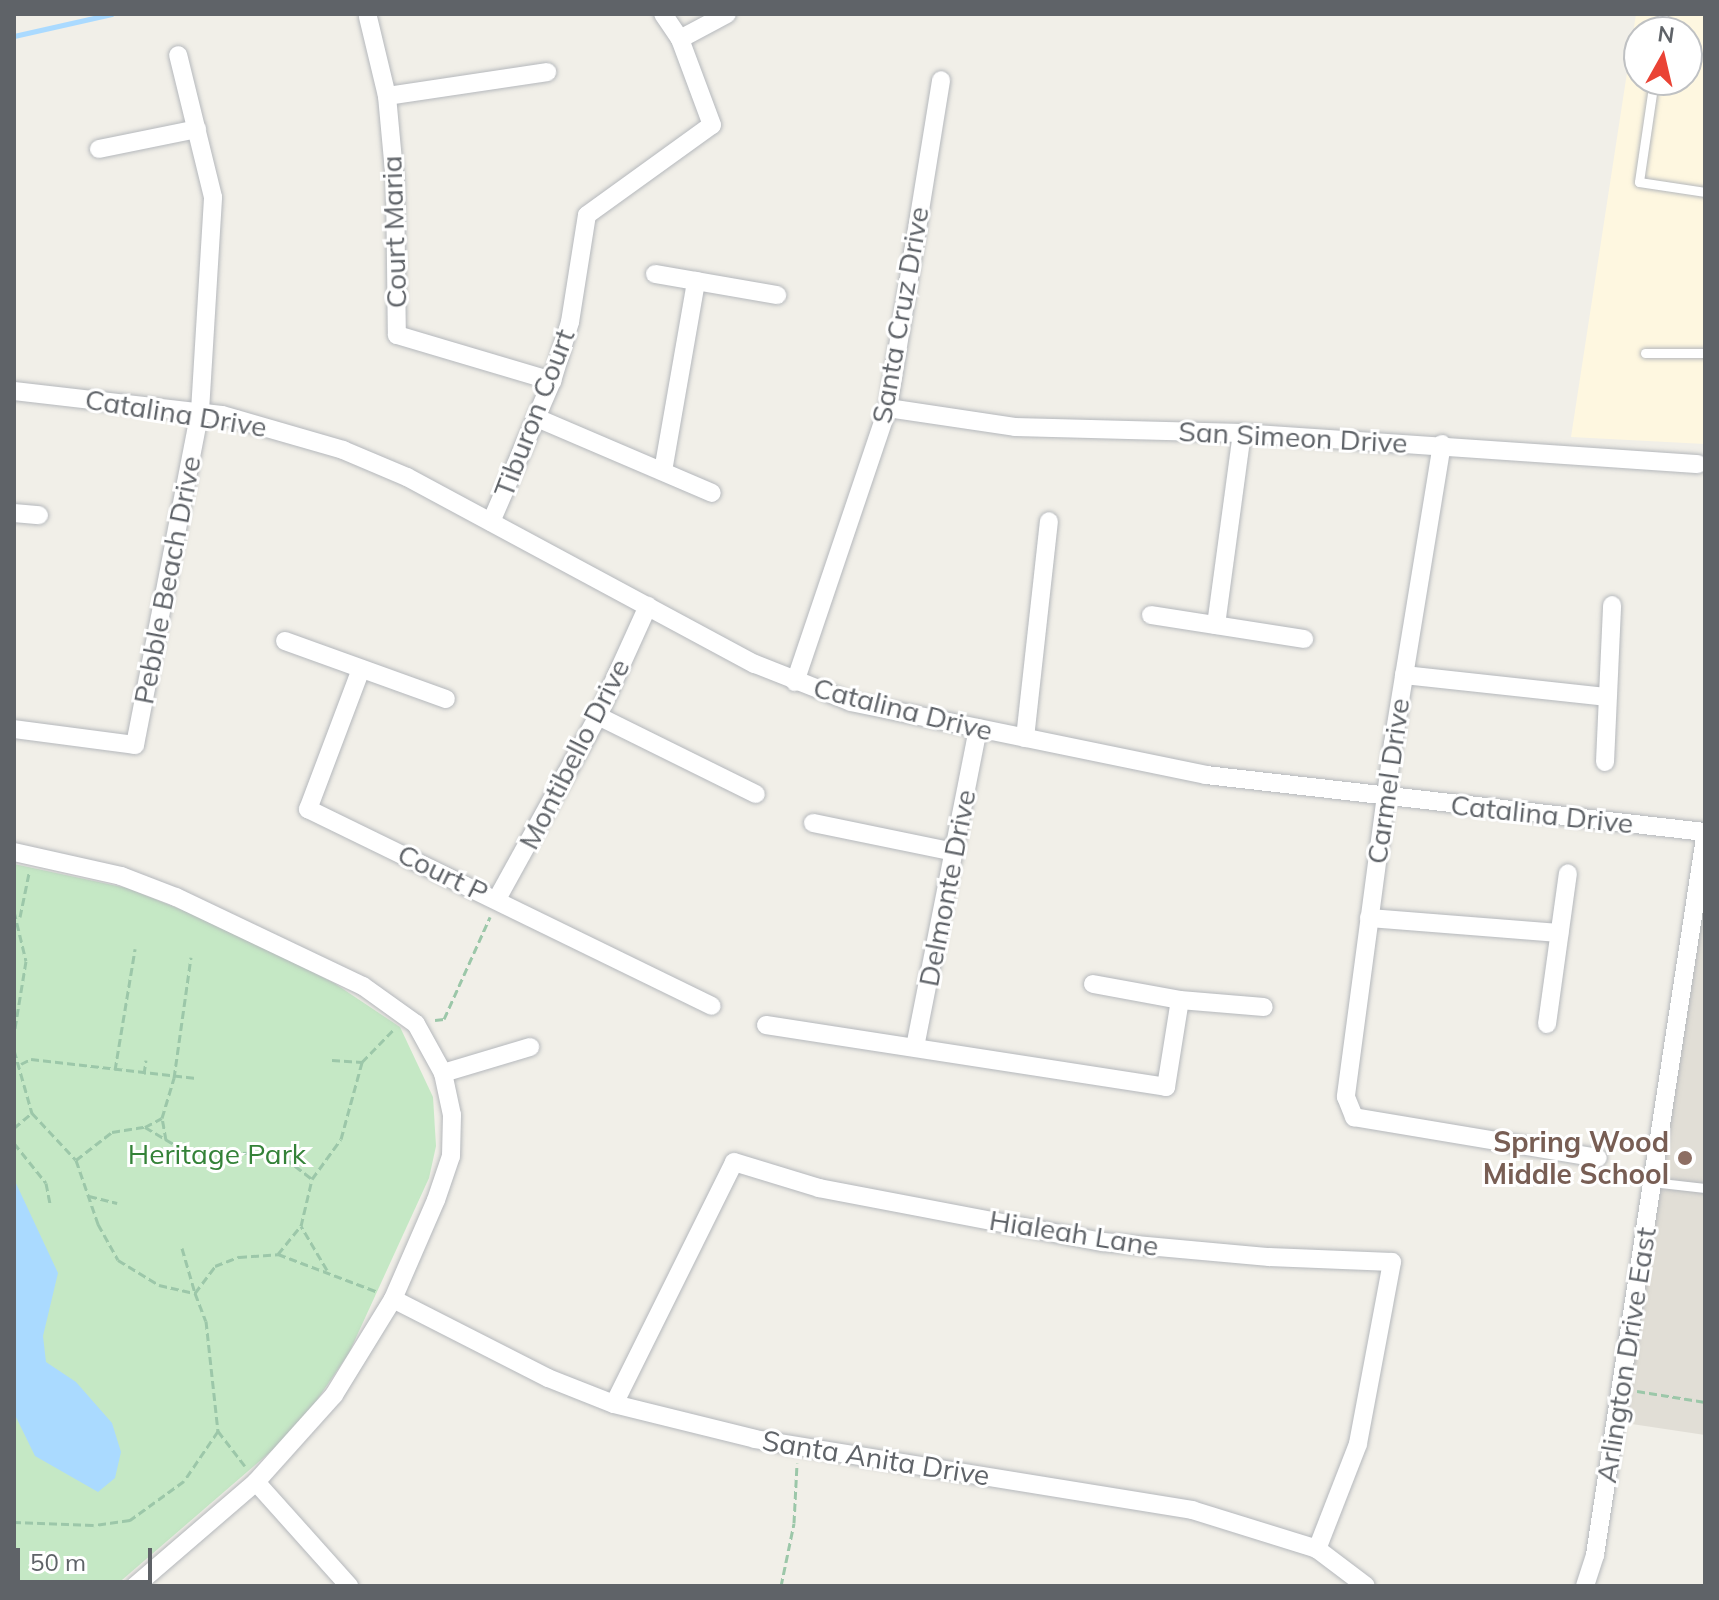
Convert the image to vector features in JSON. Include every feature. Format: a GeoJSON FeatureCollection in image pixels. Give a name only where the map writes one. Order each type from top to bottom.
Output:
{"type":"FeatureCollection","features":[{"type":"Feature","properties":{"kind":"street","name":"Tiburon Court"},"geometry":{"type":"LineString","coordinates":[[491,522],[552,381],[570,322],[587,215],[712,125],[680,39],[663,14]]}},
{"type":"Feature","properties":{"kind":"street"},"geometry":{"type":"LineString","coordinates":[[680,39],[727,14]]}},
{"type":"Feature","properties":{"kind":"street","name":"Court Maria"},"geometry":{"type":"LineString","coordinates":[[368,17],[387,96],[395,182],[397,335],[552,381]]}},
{"type":"Feature","properties":{"kind":"street","name":"Pebble Beach Drive"},"geometry":{"type":"LineString","coordinates":[[14,729],[135,745],[200,411],[213,197],[178,55]]}},
{"type":"Feature","properties":{"kind":"street"},"geometry":{"type":"LineString","coordinates":[[387,96],[547,72]]}},
{"type":"Feature","properties":{"kind":"street","name":"Santa Cruz Drive"},"geometry":{"type":"LineString","coordinates":[[795,682],[888,408],[941,80]]}},
{"type":"Feature","properties":{"kind":"street"},"geometry":{"type":"LineString","coordinates":[[99,149],[197,129]]}},
{"type":"Feature","properties":{"kind":"street"},"geometry":{"type":"LineString","coordinates":[[655,274],[777,295]]}},
{"type":"Feature","properties":{"kind":"street"},"geometry":{"type":"LineString","coordinates":[[663,471],[696,281]]}},
{"type":"Feature","properties":{"kind":"street","name":"Catalina Drive"},"geometry":{"type":"LineString","coordinates":[[14,391],[200,411],[343,450],[491,522],[795,682],[870,707],[1206,775],[1705,835]]}},
{"type":"Feature","properties":{"kind":"street","name":"San Simeon Drive"},"geometry":{"type":"LineString","coordinates":[[888,408],[1015,427],[1242,433],[1442,444],[1698,464]]}},
{"type":"Feature","properties":{"kind":"street"},"geometry":{"type":"LineString","coordinates":[[537,418],[712,493]]}},
{"type":"Feature","properties":{"kind":"street"},"geometry":{"type":"LineString","coordinates":[[1216,625],[1242,433]]}},
{"type":"Feature","properties":{"kind":"street","name":"Carmel Drive"},"geometry":{"type":"LineString","coordinates":[[1442,444],[1385,797],[1346,1097],[1354,1117],[1598,1158]]}},
{"type":"Feature","properties":{"kind":"street"},"geometry":{"type":"LineString","coordinates":[[14,513],[39,515]]}},
{"type":"Feature","properties":{"kind":"street"},"geometry":{"type":"LineString","coordinates":[[1025,738],[1049,521]]}},
{"type":"Feature","properties":{"kind":"street"},"geometry":{"type":"LineString","coordinates":[[1605,762],[1612,605]]}},
{"type":"Feature","properties":{"kind":"street","name":"Montibello Drive"},"geometry":{"type":"LineString","coordinates":[[497,899],[598,716],[648,606]]}},
{"type":"Feature","properties":{"kind":"street"},"geometry":{"type":"LineString","coordinates":[[1151,615],[1304,639]]}},
{"type":"Feature","properties":{"kind":"street"},"geometry":{"type":"LineString","coordinates":[[285,641],[446,699]]}},
{"type":"Feature","properties":{"kind":"street","name":"Court P"},"geometry":{"type":"LineString","coordinates":[[361,669],[308,809],[712,1006]]}},
{"type":"Feature","properties":{"kind":"street"},"geometry":{"type":"LineString","coordinates":[[1404,675],[1606,697]]}},
{"type":"Feature","properties":{"kind":"street"},"geometry":{"type":"LineString","coordinates":[[598,716],[756,794]]}},
{"type":"Feature","properties":{"kind":"street","name":"Delmonte Drive"},"geometry":{"type":"LineString","coordinates":[[915,1047],[978,728]]}},
{"type":"Feature","properties":{"kind":"street"},"geometry":{"type":"LineString","coordinates":[[813,823],[954,852]]}},
{"type":"Feature","properties":{"kind":"street","name":"Arlington Drive East"},"geometry":{"type":"LineString","coordinates":[[1585,1586],[1595,1555],[1622,1389],[1705,835]]}},
{"type":"Feature","properties":{"kind":"street"},"geometry":{"type":"LineString","coordinates":[[23,853],[176,897],[363,986],[416,1024],[443,1073],[452,1115],[451,1156],[393,1299],[334,1395],[256,1482],[135,1586]]}},
{"type":"Feature","properties":{"kind":"street"},"geometry":{"type":"LineString","coordinates":[[1547,1024],[1568,873]]}},
{"type":"Feature","properties":{"kind":"street"},"geometry":{"type":"LineString","coordinates":[[1369,918],[1559,933]]}},
{"type":"Feature","properties":{"kind":"street"},"geometry":{"type":"LineString","coordinates":[[1093,984],[1180,1000],[1264,1007]]}},
{"type":"Feature","properties":{"kind":"street"},"geometry":{"type":"LineString","coordinates":[[766,1025],[1166,1087],[1180,1000]]}},
{"type":"Feature","properties":{"kind":"street"},"geometry":{"type":"LineString","coordinates":[[443,1073],[530,1047]]}},
{"type":"Feature","properties":{"kind":"street","name":"Hialeah Lane"},"geometry":{"type":"LineString","coordinates":[[614,1404],[734,1162],[819,1188],[1103,1242],[1269,1257],[1392,1262],[1358,1444],[1317,1549]]}},
{"type":"Feature","properties":{"kind":"street","name":"Santa Anita Drive"},"geometry":{"type":"LineString","coordinates":[[393,1299],[548,1378],[614,1404],[798,1446],[1192,1510],[1317,1549],[1366,1586]]}},
{"type":"Feature","properties":{"kind":"street"},"geometry":{"type":"LineString","coordinates":[[256,1482],[349,1586]]}},
{"type":"Feature","properties":{"kind":"lane"},"geometry":{"type":"LineString","coordinates":[[1652,96],[1639,182],[1705,192]]}},
{"type":"Feature","properties":{"kind":"lane"},"geometry":{"type":"LineString","coordinates":[[1645,353],[1705,353]]}},
{"type":"Feature","properties":{"kind":"lane"},"geometry":{"type":"LineString","coordinates":[[1652,1182],[1705,1188]]}},
{"type":"Feature","properties":{"kind":"path"},"geometry":{"type":"LineString","coordinates":[[14,1034],[26,961],[20,919],[23,853]]}},
{"type":"Feature","properties":{"kind":"path"},"geometry":{"type":"LineString","coordinates":[[278,1254],[301,1226],[312,1179],[341,1139],[362,1062],[394,1028],[444,1019],[497,899]]}},
{"type":"Feature","properties":{"kind":"path"},"geometry":{"type":"LineString","coordinates":[[14,911],[20,919]]}},
{"type":"Feature","properties":{"kind":"path"},"geometry":{"type":"LineString","coordinates":[[115,1070],[135,949]]}},
{"type":"Feature","properties":{"kind":"path"},"geometry":{"type":"LineString","coordinates":[[166,1140],[162,1118],[174,1078],[191,957]]}},
{"type":"Feature","properties":{"kind":"path"},"geometry":{"type":"LineString","coordinates":[[14,1050],[21,1064],[32,1113],[76,1160],[118,1260],[159,1285],[195,1293]]}},
{"type":"Feature","properties":{"kind":"path"},"geometry":{"type":"LineString","coordinates":[[21,1064],[31,1059],[174,1078],[196,1078]]}},
{"type":"Feature","properties":{"kind":"path"},"geometry":{"type":"LineString","coordinates":[[144,1074],[146,1060]]}},
{"type":"Feature","properties":{"kind":"path"},"geometry":{"type":"LineString","coordinates":[[332,1060],[362,1062]]}},
{"type":"Feature","properties":{"kind":"path"},"geometry":{"type":"LineString","coordinates":[[14,1128],[32,1113]]}},
{"type":"Feature","properties":{"kind":"path"},"geometry":{"type":"LineString","coordinates":[[76,1160],[112,1132],[145,1127],[162,1118]]}},
{"type":"Feature","properties":{"kind":"path"},"geometry":{"type":"LineString","coordinates":[[145,1127],[166,1140],[207,1155],[273,1150],[312,1179]]}},
{"type":"Feature","properties":{"kind":"path"},"geometry":{"type":"LineString","coordinates":[[14,1143],[46,1183],[50,1204]]}},
{"type":"Feature","properties":{"kind":"path"},"geometry":{"type":"LineString","coordinates":[[89,1196],[117,1203]]}},
{"type":"Feature","properties":{"kind":"path"},"geometry":{"type":"LineString","coordinates":[[301,1226],[327,1270]]}},
{"type":"Feature","properties":{"kind":"path"},"geometry":{"type":"LineString","coordinates":[[182,1248],[206,1321],[218,1431],[256,1482]]}},
{"type":"Feature","properties":{"kind":"path"},"geometry":{"type":"LineString","coordinates":[[195,1293],[202,1277],[215,1266],[239,1257],[278,1254],[327,1270],[393,1299]]}},
{"type":"Feature","properties":{"kind":"path"},"geometry":{"type":"LineString","coordinates":[[1622,1389],[1705,1402]]}},
{"type":"Feature","properties":{"kind":"path"},"geometry":{"type":"LineString","coordinates":[[14,1522],[93,1525],[130,1520],[184,1481],[218,1431]]}},
{"type":"Feature","properties":{"kind":"path"},"geometry":{"type":"LineString","coordinates":[[781,1586],[794,1523],[798,1446]]}},
{"type":"Feature","properties":{"kind":"shaded area"},"geometry":{"type":"Polygon","coordinates":[[[1636,14],[1705,14],[1705,444],[1571,437],[1623,96],[1703,96],[1703,16],[1636,14]]]}},
{"type":"Feature","properties":{"kind":"shaded area","name":"Spring Wood Middle School"},"geometry":{"type":"Polygon","coordinates":[[[1705,893],[1705,1435],[1625,1423],[1705,893]]]}},
{"type":"Feature","properties":{"kind":"green space","name":"Heritage Park"},"geometry":{"type":"Polygon","coordinates":[[[14,864],[127,888],[217,924],[334,983],[400,1027],[433,1097],[436,1146],[429,1178],[349,1353],[315,1403],[276,1447],[115,1586],[14,1586],[14,864]]]}},
{"type":"Feature","properties":{"kind":"water"},"geometry":{"type":"Polygon","coordinates":[[[14,1179],[58,1273],[43,1336],[46,1362],[76,1382],[112,1423],[121,1452],[115,1478],[98,1492],[35,1456],[14,1413],[14,1179]]]}},
{"type":"Feature","properties":{"kind":"waterway"},"geometry":{"type":"LineString","coordinates":[[14,36],[112,14]]}},
{"type":"Feature","properties":{"kind":"place","name":"Spring Wood Middle School"},"geometry":{"type":"Point","coordinates":[1685,1158]}}]}
